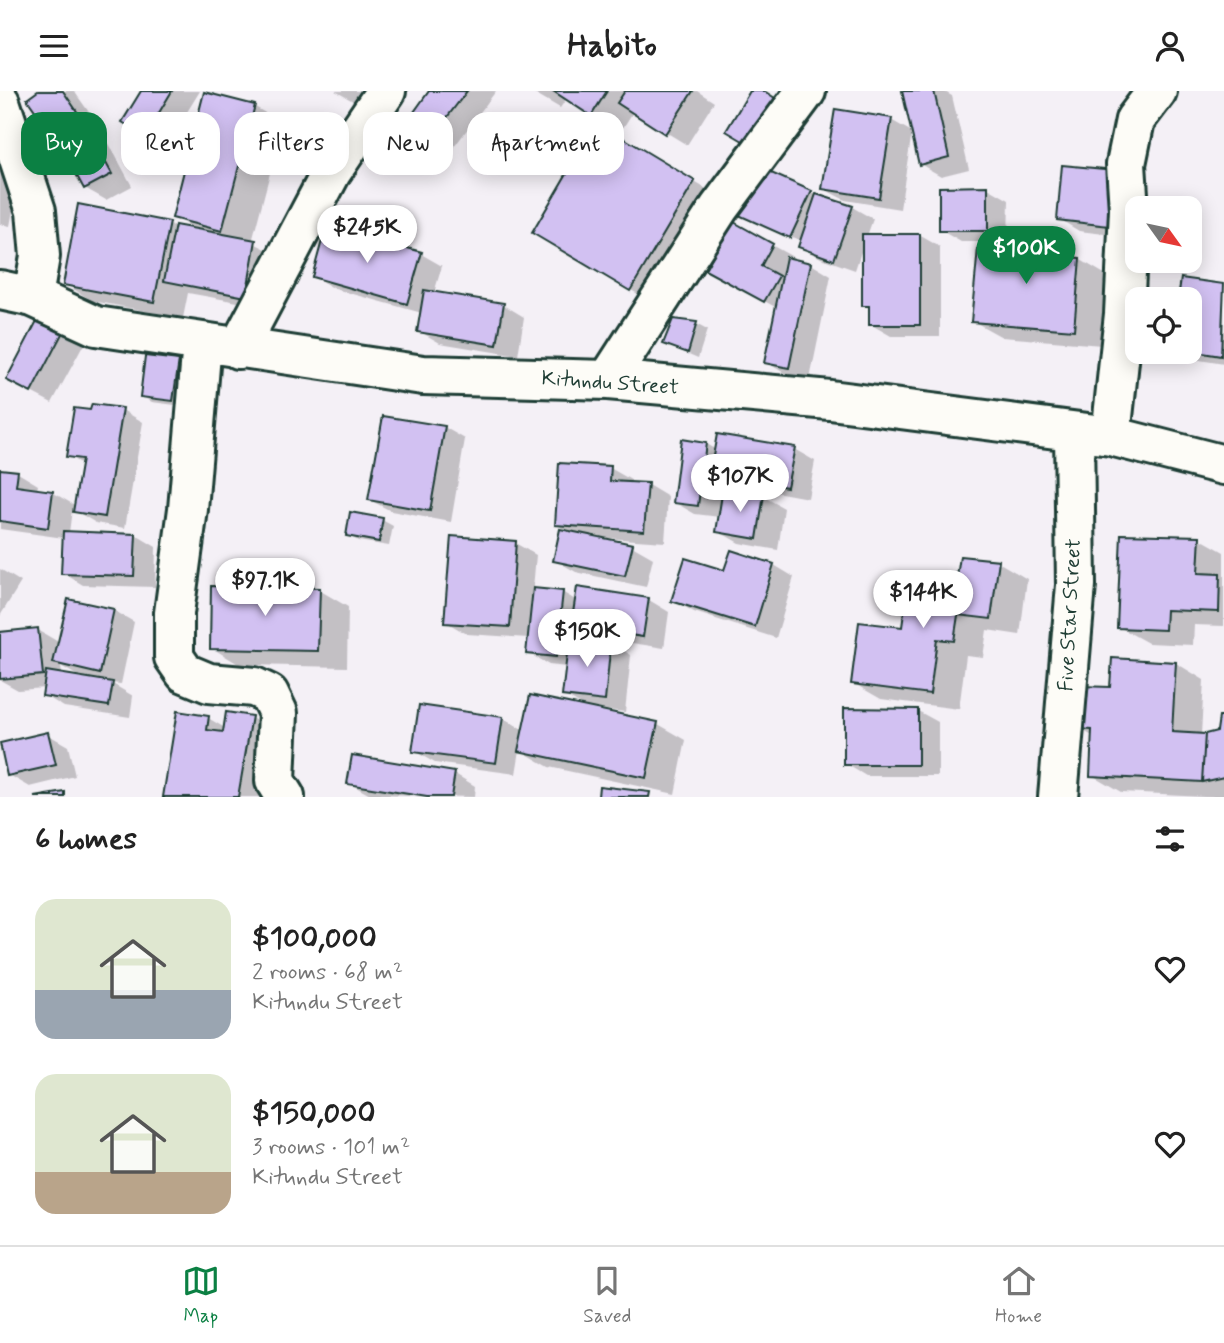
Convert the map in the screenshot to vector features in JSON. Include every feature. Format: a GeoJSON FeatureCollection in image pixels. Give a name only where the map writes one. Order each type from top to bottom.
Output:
{"type":"FeatureCollection","features":[{"type":"Feature","properties":{"kind":"street"},"geometry":{"type":"LineString","coordinates":[[285,797],[275,781],[278,713],[269,694],[254,687],[209,683],[185,673],[174,657],[174,613],[188,509],[220,345],[386,91]]}},
{"type":"Feature","properties":{"kind":"street"},"geometry":{"type":"LineString","coordinates":[[608,380],[719,208],[806,91]]}},
{"type":"Feature","properties":{"kind":"street","name":"Five Star Street"},"geometry":{"type":"LineString","coordinates":[[1058,797],[1076,585],[1093,434],[1124,314],[1129,209],[1126,165],[1135,120],[1157,91]]}},
{"type":"Feature","properties":{"kind":"street"},"geometry":{"type":"LineString","coordinates":[[0,102],[36,211],[40,256],[17,294]]}},
{"type":"Feature","properties":{"kind":"street","name":"Kitundu Street"},"geometry":{"type":"LineString","coordinates":[[17,294],[96,326],[423,375],[608,380],[830,400],[1093,434],[1224,465]]}},
{"type":"Feature","properties":{"kind":"building"},"geometry":{"type":"Polygon","coordinates":[[[38,91],[63,91],[77,112],[36,112],[27,99],[38,91]]]}},
{"type":"Feature","properties":{"kind":"building"},"geometry":{"type":"Polygon","coordinates":[[[141,91],[172,91],[159,112],[128,112],[141,91]]]}},
{"type":"Feature","properties":{"kind":"building"},"geometry":{"type":"Polygon","coordinates":[[[429,91],[467,91],[451,112],[414,112],[429,91]]]}},
{"type":"Feature","properties":{"kind":"building"},"geometry":{"type":"Polygon","coordinates":[[[553,91],[607,91],[594,112],[585,112],[553,91]]]}},
{"type":"Feature","properties":{"kind":"building"},"geometry":{"type":"Polygon","coordinates":[[[625,91],[693,91],[665,134],[617,103],[625,91]]]}},
{"type":"Feature","properties":{"kind":"building"},"geometry":{"type":"Polygon","coordinates":[[[750,91],[764,91],[775,98],[748,144],[726,131],[750,91]]]}},
{"type":"Feature","properties":{"kind":"building"},"geometry":{"type":"Polygon","coordinates":[[[902,91],[934,91],[949,157],[919,165],[902,91]]]}},
{"type":"Feature","properties":{"kind":"building"},"geometry":{"type":"Polygon","coordinates":[[[204,92],[255,105],[253,112],[234,112],[234,175],[237,175],[222,231],[172,218],[183,175],[220,175],[220,112],[199,112],[204,92]]]}},
{"type":"Feature","properties":{"kind":"building"},"geometry":{"type":"Polygon","coordinates":[[[835,109],[892,118],[879,198],[822,189],[835,109]]]}},
{"type":"Feature","properties":{"kind":"building"},"geometry":{"type":"Polygon","coordinates":[[[624,138],[695,181],[630,291],[532,233],[566,175],[624,175],[624,138]]]}},
{"type":"Feature","properties":{"kind":"building"},"geometry":{"type":"Polygon","coordinates":[[[107,165],[112,174],[84,189],[76,175],[107,175],[107,165]]]}},
{"type":"Feature","properties":{"kind":"building"},"geometry":{"type":"Polygon","coordinates":[[[753,165],[812,191],[790,238],[732,212],[753,165]]]}},
{"type":"Feature","properties":{"kind":"building"},"geometry":{"type":"Polygon","coordinates":[[[1062,165],[1115,170],[1109,226],[1057,220],[1062,165]]]}},
{"type":"Feature","properties":{"kind":"building"},"geometry":{"type":"Polygon","coordinates":[[[988,186],[988,231],[939,231],[939,187],[988,186]]]}},
{"type":"Feature","properties":{"kind":"building"},"geometry":{"type":"Polygon","coordinates":[[[816,194],[853,206],[834,260],[798,247],[816,194]]]}},
{"type":"Feature","properties":{"kind":"building"},"geometry":{"type":"Polygon","coordinates":[[[78,204],[170,222],[154,302],[63,285],[78,204]]]}},
{"type":"Feature","properties":{"kind":"building"},"geometry":{"type":"Polygon","coordinates":[[[732,221],[773,244],[761,266],[779,276],[764,302],[705,270],[732,221]]]}},
{"type":"Feature","properties":{"kind":"building"},"geometry":{"type":"Polygon","coordinates":[[[175,225],[256,240],[246,297],[164,281],[175,225]]]}},
{"type":"Feature","properties":{"kind":"building"},"geometry":{"type":"Polygon","coordinates":[[[326,226],[422,252],[407,304],[312,277],[326,226]]]}},
{"type":"Feature","properties":{"kind":"building"},"geometry":{"type":"Polygon","coordinates":[[[1017,229],[1044,232],[1042,255],[1080,258],[1074,330],[971,322],[978,248],[1015,250],[1017,229]]]}},
{"type":"Feature","properties":{"kind":"building"},"geometry":{"type":"Polygon","coordinates":[[[862,234],[920,234],[920,325],[869,325],[869,306],[862,306],[862,234]]]}},
{"type":"Feature","properties":{"kind":"building"},"geometry":{"type":"Polygon","coordinates":[[[786,257],[811,263],[789,368],[764,363],[786,257]]]}},
{"type":"Feature","properties":{"kind":"building"},"geometry":{"type":"Polygon","coordinates":[[[1181,278],[1224,284],[1221,356],[1202,353],[1202,287],[1180,287],[1181,278]]]}},
{"type":"Feature","properties":{"kind":"building"},"geometry":{"type":"Polygon","coordinates":[[[424,290],[504,303],[497,345],[417,332],[424,290]]]}},
{"type":"Feature","properties":{"kind":"building"},"geometry":{"type":"Polygon","coordinates":[[[40,315],[65,328],[31,393],[6,380],[40,315]]]}},
{"type":"Feature","properties":{"kind":"building"},"geometry":{"type":"Polygon","coordinates":[[[673,319],[697,322],[688,353],[663,344],[673,319]]]}},
{"type":"Feature","properties":{"kind":"building"},"geometry":{"type":"Polygon","coordinates":[[[145,356],[179,360],[173,401],[140,397],[145,356]]]}},
{"type":"Feature","properties":{"kind":"building"},"geometry":{"type":"Polygon","coordinates":[[[92,404],[123,408],[105,517],[73,512],[82,459],[66,457],[74,408],[90,410],[92,404]]]}},
{"type":"Feature","properties":{"kind":"building"},"geometry":{"type":"Polygon","coordinates":[[[383,416],[445,426],[430,511],[368,500],[383,416]]]}},
{"type":"Feature","properties":{"kind":"building"},"geometry":{"type":"Polygon","coordinates":[[[717,434],[795,447],[787,487],[710,473],[717,434]]]}},
{"type":"Feature","properties":{"kind":"building"},"geometry":{"type":"Polygon","coordinates":[[[681,439],[706,443],[698,506],[673,503],[681,439]]]}},
{"type":"Feature","properties":{"kind":"building"},"geometry":{"type":"Polygon","coordinates":[[[559,463],[611,466],[610,481],[648,483],[644,531],[555,525],[559,463]]]}},
{"type":"Feature","properties":{"kind":"building"},"geometry":{"type":"Polygon","coordinates":[[[0,469],[18,471],[16,486],[53,491],[48,528],[0,521],[0,469]]]}},
{"type":"Feature","properties":{"kind":"building"},"geometry":{"type":"Polygon","coordinates":[[[723,488],[764,495],[757,539],[716,532],[723,488]]]}},
{"type":"Feature","properties":{"kind":"building"},"geometry":{"type":"Polygon","coordinates":[[[350,512],[383,518],[379,542],[346,536],[350,512]]]}},
{"type":"Feature","properties":{"kind":"building"},"geometry":{"type":"Polygon","coordinates":[[[560,529],[633,544],[625,576],[553,561],[560,529]]]}},
{"type":"Feature","properties":{"kind":"building"},"geometry":{"type":"Polygon","coordinates":[[[63,531],[136,534],[134,576],[61,574],[63,531]]]}},
{"type":"Feature","properties":{"kind":"building"},"geometry":{"type":"Polygon","coordinates":[[[1121,534],[1200,536],[1198,573],[1220,574],[1219,612],[1166,610],[1165,630],[1117,628],[1121,534]]]}},
{"type":"Feature","properties":{"kind":"building"},"geometry":{"type":"Polygon","coordinates":[[[451,536],[516,541],[510,627],[444,623],[451,536]]]}},
{"type":"Feature","properties":{"kind":"building"},"geometry":{"type":"Polygon","coordinates":[[[731,550],[774,564],[755,627],[671,601],[685,558],[724,570],[731,550]]]}},
{"type":"Feature","properties":{"kind":"building"},"geometry":{"type":"Polygon","coordinates":[[[960,556],[999,560],[991,619],[958,615],[954,641],[937,639],[930,694],[851,684],[859,622],[902,627],[908,585],[955,591],[960,556]]]}},
{"type":"Feature","properties":{"kind":"building"},"geometry":{"type":"Polygon","coordinates":[[[211,586],[320,588],[318,651],[210,649],[211,586]]]}},
{"type":"Feature","properties":{"kind":"building"},"geometry":{"type":"Polygon","coordinates":[[[577,587],[649,598],[643,637],[571,626],[577,587]]]}},
{"type":"Feature","properties":{"kind":"building"},"geometry":{"type":"Polygon","coordinates":[[[533,588],[563,591],[556,657],[526,654],[533,588]]]}},
{"type":"Feature","properties":{"kind":"building"},"geometry":{"type":"Polygon","coordinates":[[[68,599],[114,609],[100,674],[53,663],[68,599]]]}},
{"type":"Feature","properties":{"kind":"building"},"geometry":{"type":"Polygon","coordinates":[[[38,628],[43,675],[0,679],[0,632],[38,628]]]}},
{"type":"Feature","properties":{"kind":"building"},"geometry":{"type":"Polygon","coordinates":[[[569,637],[611,641],[605,701],[562,696],[569,637]]]}},
{"type":"Feature","properties":{"kind":"building"},"geometry":{"type":"Polygon","coordinates":[[[1112,658],[1176,662],[1172,732],[1205,734],[1202,782],[1090,776],[1092,730],[1077,729],[1080,686],[1110,687],[1112,658]]]}},
{"type":"Feature","properties":{"kind":"building"},"geometry":{"type":"Polygon","coordinates":[[[46,671],[113,682],[109,706],[42,696],[46,671]]]}},
{"type":"Feature","properties":{"kind":"building"},"geometry":{"type":"Polygon","coordinates":[[[530,695],[658,722],[646,778],[518,751],[530,695]]]}},
{"type":"Feature","properties":{"kind":"building"},"geometry":{"type":"Polygon","coordinates":[[[419,705],[503,717],[496,763],[412,752],[419,705]]]}},
{"type":"Feature","properties":{"kind":"building"},"geometry":{"type":"Polygon","coordinates":[[[844,708],[918,709],[918,765],[844,765],[844,708]]]}},
{"type":"Feature","properties":{"kind":"building"},"geometry":{"type":"Polygon","coordinates":[[[177,711],[209,716],[207,730],[223,732],[226,712],[252,716],[238,797],[163,797],[177,711]]]}},
{"type":"Feature","properties":{"kind":"building"},"geometry":{"type":"Polygon","coordinates":[[[1219,717],[1224,717],[1224,777],[1202,782],[1205,734],[1217,731],[1219,717]]]}},
{"type":"Feature","properties":{"kind":"building"},"geometry":{"type":"Polygon","coordinates":[[[48,732],[56,765],[7,776],[0,743],[48,732]]]}},
{"type":"Feature","properties":{"kind":"building"},"geometry":{"type":"Polygon","coordinates":[[[352,755],[455,772],[451,797],[427,797],[347,784],[352,755]]]}},
{"type":"Feature","properties":{"kind":"building"},"geometry":{"type":"Polygon","coordinates":[[[599,786],[650,792],[649,797],[598,797],[599,786]]]}},
{"type":"Feature","properties":{"kind":"building"},"geometry":{"type":"Polygon","coordinates":[[[65,792],[65,797],[35,797],[65,792]]]}}]}
